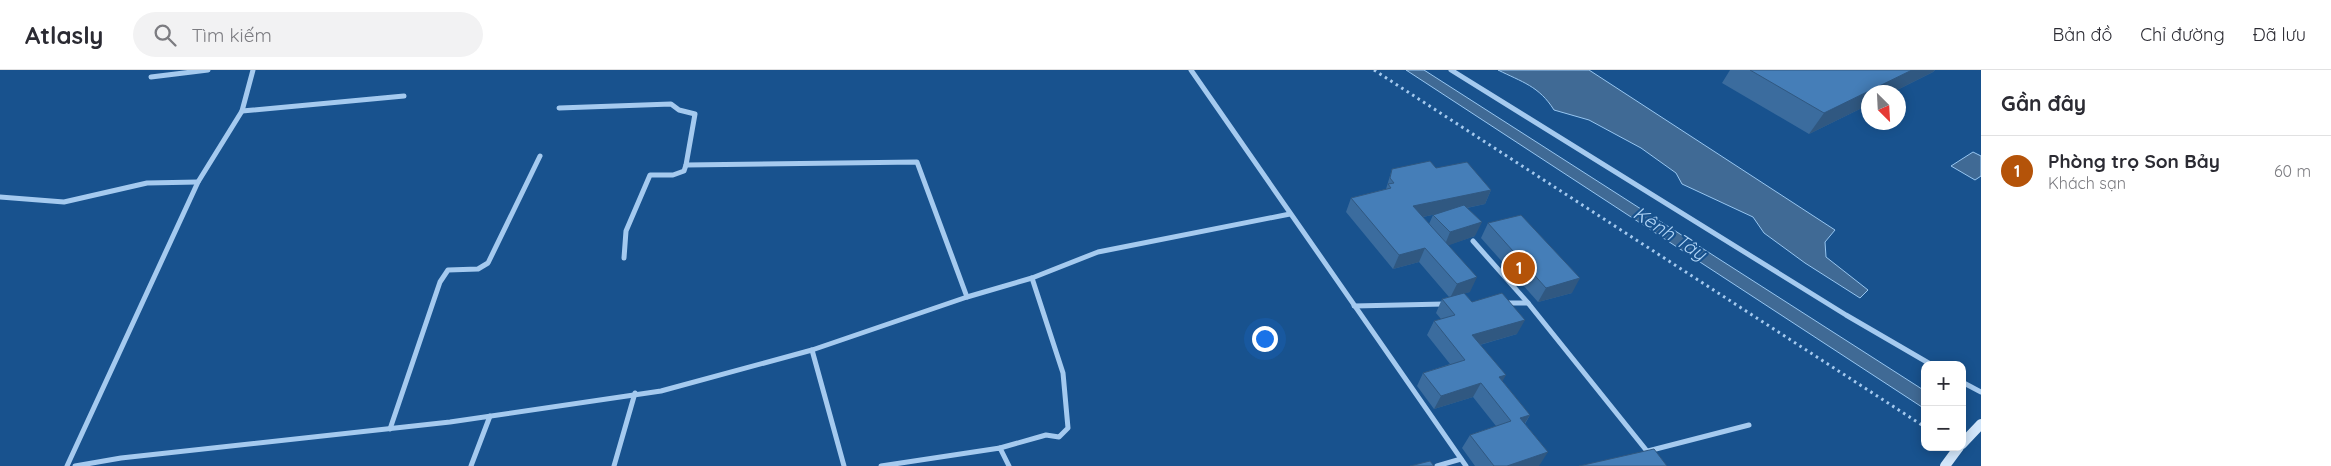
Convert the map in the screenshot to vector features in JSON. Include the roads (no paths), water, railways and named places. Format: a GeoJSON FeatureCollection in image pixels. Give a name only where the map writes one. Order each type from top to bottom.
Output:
{"type":"FeatureCollection","features":[{"type":"Feature","properties":{"kind":"main road"},"geometry":{"type":"LineString","coordinates":[[1966,440],[1981,424]]}},
{"type":"Feature","properties":{"kind":"main road"},"geometry":{"type":"LineString","coordinates":[[1946,464],[1956,451]]}},
{"type":"Feature","properties":{"kind":"street"},"geometry":{"type":"LineString","coordinates":[[151,77],[208,70]]}},
{"type":"Feature","properties":{"kind":"street"},"geometry":{"type":"LineString","coordinates":[[67,466],[198,182],[242,111],[253,70]]}},
{"type":"Feature","properties":{"kind":"street"},"geometry":{"type":"LineString","coordinates":[[1191,70],[1466,466]]}},
{"type":"Feature","properties":{"kind":"street"},"geometry":{"type":"LineString","coordinates":[[1452,70],[1837,310],[1925,361]]}},
{"type":"Feature","properties":{"kind":"street"},"geometry":{"type":"LineString","coordinates":[[242,111],[404,96]]}},
{"type":"Feature","properties":{"kind":"street"},"geometry":{"type":"LineString","coordinates":[[559,108],[671,104],[679,110],[695,114],[684,171],[673,175],[650,175],[626,231],[624,258]]}},
{"type":"Feature","properties":{"kind":"street"},"geometry":{"type":"LineString","coordinates":[[390,429],[440,282],[448,270],[478,269],[488,263],[540,156]]}},
{"type":"Feature","properties":{"kind":"street"},"geometry":{"type":"LineString","coordinates":[[686,166],[917,162],[967,297]]}},
{"type":"Feature","properties":{"kind":"street"},"geometry":{"type":"LineString","coordinates":[[0,197],[64,202],[147,182],[198,182]]}},
{"type":"Feature","properties":{"kind":"street"},"geometry":{"type":"LineString","coordinates":[[75,466],[121,458],[390,429],[490,416],[635,393],[661,391],[812,350],[967,297],[1032,278],[1098,252],[1290,214]]}},
{"type":"Feature","properties":{"kind":"street"},"geometry":{"type":"LineString","coordinates":[[1473,241],[1528,303],[1659,466]]}},
{"type":"Feature","properties":{"kind":"street"},"geometry":{"type":"LineString","coordinates":[[881,466],[1000,448],[1046,435],[1059,437],[1068,428],[1063,373],[1032,278]]}},
{"type":"Feature","properties":{"kind":"street"},"geometry":{"type":"LineString","coordinates":[[1499,304],[1528,303]]}},
{"type":"Feature","properties":{"kind":"street"},"geometry":{"type":"LineString","coordinates":[[1354,306],[1450,304]]}},
{"type":"Feature","properties":{"kind":"street"},"geometry":{"type":"LineString","coordinates":[[812,350],[844,466]]}},
{"type":"Feature","properties":{"kind":"street"},"geometry":{"type":"LineString","coordinates":[[1966,384],[1981,392]]}},
{"type":"Feature","properties":{"kind":"street"},"geometry":{"type":"LineString","coordinates":[[614,466],[635,393]]}},
{"type":"Feature","properties":{"kind":"street"},"geometry":{"type":"LineString","coordinates":[[471,466],[490,416]]}},
{"type":"Feature","properties":{"kind":"street"},"geometry":{"type":"LineString","coordinates":[[1638,453],[1749,425]]}},
{"type":"Feature","properties":{"kind":"street"},"geometry":{"type":"LineString","coordinates":[[1000,448],[1009,466]]}},
{"type":"Feature","properties":{"kind":"street"},"geometry":{"type":"LineString","coordinates":[[1437,466],[1461,459]]}},
{"type":"Feature","properties":{"kind":"water","name":"Kênh Tây"},"geometry":{"type":"Polygon","coordinates":[[[1406,70],[1424,70],[1921,388],[1921,406],[1406,70]]]}},
{"type":"Feature","properties":{"kind":"water"},"geometry":{"type":"Polygon","coordinates":[[[1498,70],[1589,70],[1835,230],[1825,242],[1826,257],[1868,290],[1860,298],[1805,263],[1764,233],[1753,217],[1682,184],[1676,173],[1641,148],[1589,120],[1554,110],[1536,90],[1498,70]]]}},
{"type":"Feature","properties":{"kind":"water"},"geometry":{"type":"Polygon","coordinates":[[[1973,152],[1981,156],[1981,176],[1975,180],[1951,166],[1973,152]]]}},
{"type":"Feature","properties":{"kind":"place","name":"Phòng trọ Son Bảy"},"geometry":{"type":"Point","coordinates":[1519,268]}}]}
